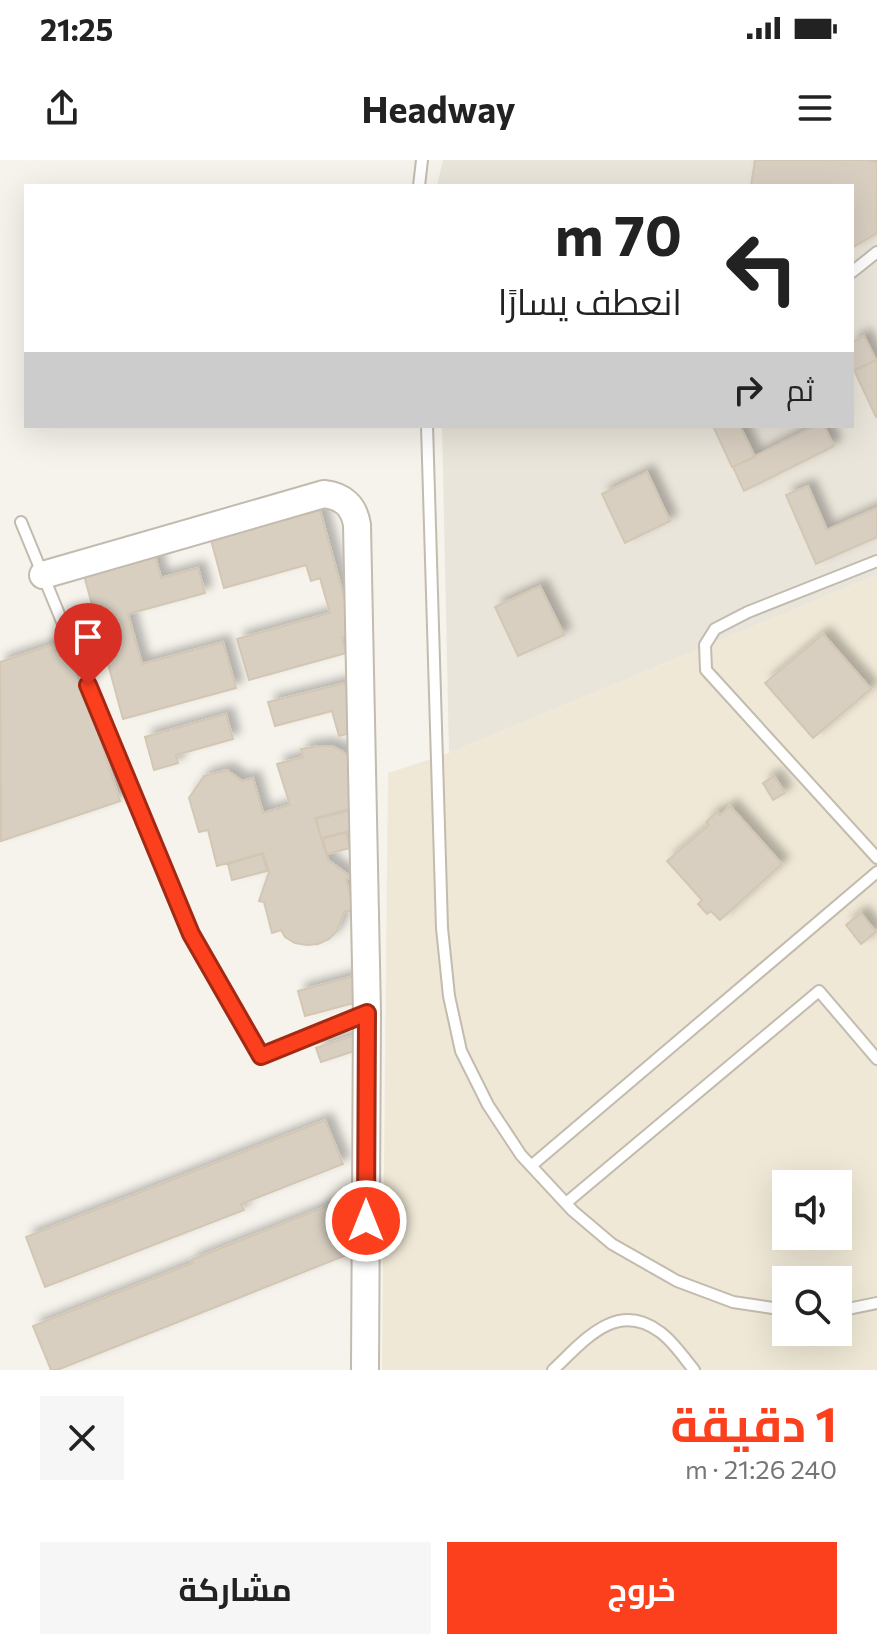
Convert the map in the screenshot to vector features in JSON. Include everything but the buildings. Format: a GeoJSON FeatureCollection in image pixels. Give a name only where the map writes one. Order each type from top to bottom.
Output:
{"type":"FeatureCollection","features":[{"type":"Feature","properties":{"kind":"street"},"geometry":{"type":"LineString","coordinates":[[43,575],[324,494],[343,499],[356,515],[367,1013],[365,1370]]}},
{"type":"Feature","properties":{"kind":"lane"},"geometry":{"type":"LineString","coordinates":[[419,184],[422,160]]}},
{"type":"Feature","properties":{"kind":"lane"},"geometry":{"type":"LineString","coordinates":[[854,270],[877,252]]}},
{"type":"Feature","properties":{"kind":"lane"},"geometry":{"type":"LineString","coordinates":[[427,428],[442,928],[449,996],[461,1051],[488,1105],[521,1155],[566,1203],[612,1244],[677,1281],[733,1302],[772,1308]]}},
{"type":"Feature","properties":{"kind":"lane"},"geometry":{"type":"LineString","coordinates":[[21,522],[191,934],[261,1056],[367,1013]]}},
{"type":"Feature","properties":{"kind":"lane"},"geometry":{"type":"LineString","coordinates":[[877,561],[748,612],[715,629],[705,645],[706,670],[877,858]]}},
{"type":"Feature","properties":{"kind":"lane"},"geometry":{"type":"LineString","coordinates":[[531,1166],[877,872]]}},
{"type":"Feature","properties":{"kind":"lane"},"geometry":{"type":"LineString","coordinates":[[566,1203],[819,991],[877,1059]]}},
{"type":"Feature","properties":{"kind":"lane"},"geometry":{"type":"LineString","coordinates":[[852,1308],[877,1303]]}},
{"type":"Feature","properties":{"kind":"lane"},"geometry":{"type":"LineString","coordinates":[[553,1370],[597,1328],[620,1320],[641,1322],[661,1332],[694,1370]]}},
{"type":"Feature","properties":{"kind":"shaded area"},"geometry":{"type":"Polygon","coordinates":[[[443,160],[877,160],[877,575],[449,753],[442,428],[854,428],[854,184],[437,184],[443,160]]]}},
{"type":"Feature","properties":{"kind":"shaded area"},"geometry":{"type":"Polygon","coordinates":[[[877,575],[877,1370],[382,1370],[388,773],[449,753],[877,575]]]}},
{"type":"Feature","properties":{"kind":"route"},"geometry":{"type":"LineString","coordinates":[[88,685],[191,934],[261,1056],[367,1013],[366,1221]]}}]}
